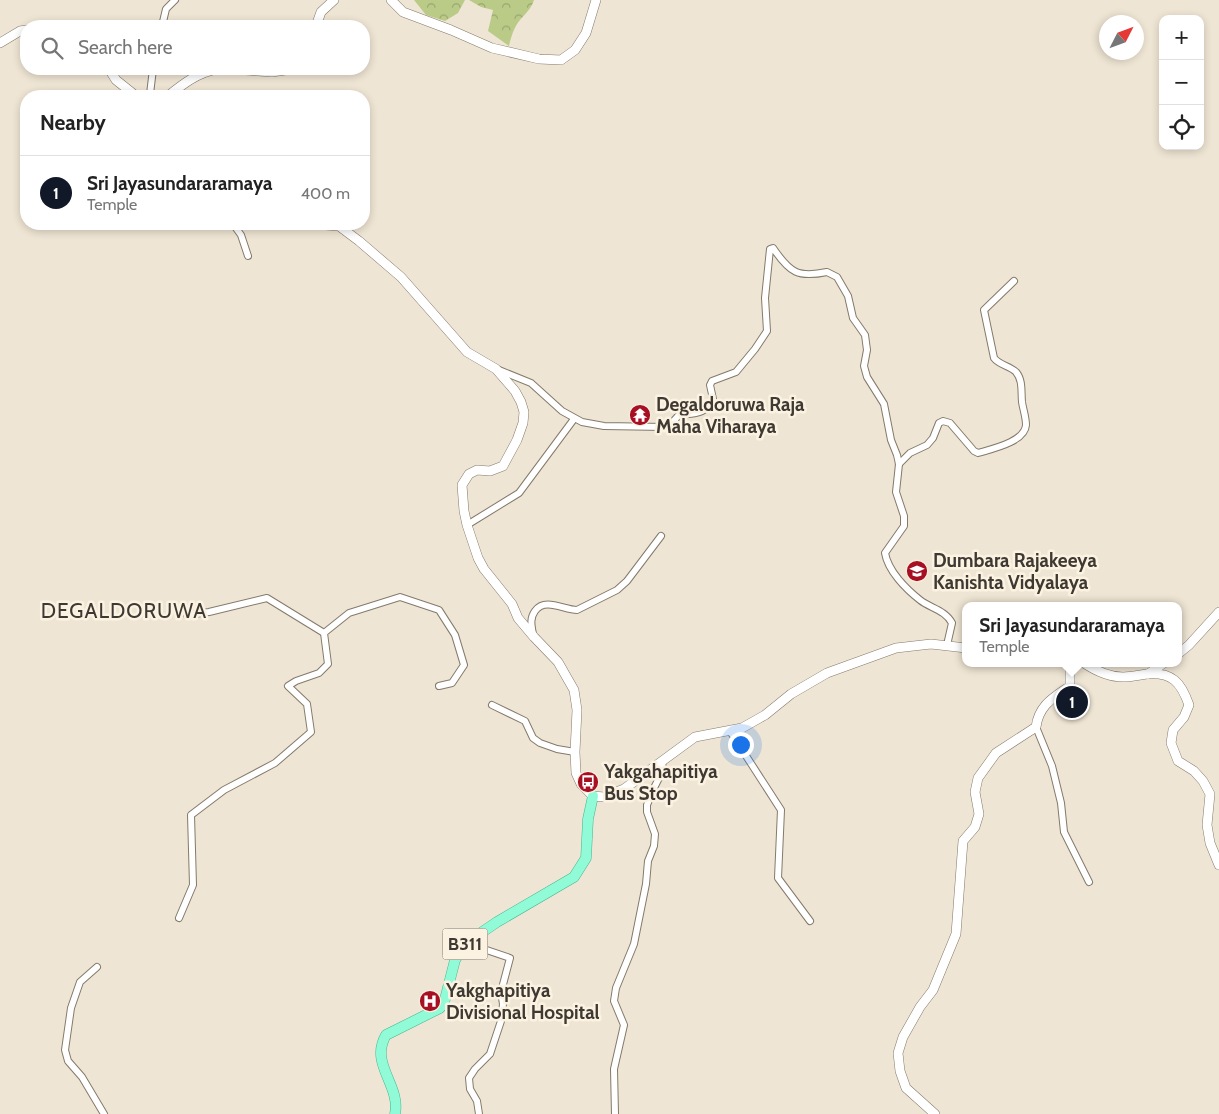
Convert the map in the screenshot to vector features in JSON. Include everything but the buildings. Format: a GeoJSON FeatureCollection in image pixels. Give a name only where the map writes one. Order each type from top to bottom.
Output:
{"type":"FeatureCollection","features":[{"type":"Feature","properties":{"kind":"main road","name":"B311"},"geometry":{"type":"LineString","coordinates":[[395,1114],[396,1098],[382,1064],[380,1052],[381,1043],[386,1035],[440,1008],[444,1003],[455,960],[466,943],[497,922],[574,877],[586,858],[588,819],[594,796]]}},
{"type":"Feature","properties":{"kind":"street"},"geometry":{"type":"LineString","coordinates":[[163,20],[166,9],[175,0]]}},
{"type":"Feature","properties":{"kind":"street"},"geometry":{"type":"LineString","coordinates":[[318,20],[321,12],[334,0]]}},
{"type":"Feature","properties":{"kind":"street"},"geometry":{"type":"LineString","coordinates":[[390,0],[403,12],[492,48],[539,60],[561,60],[575,50],[586,33],[596,0]]}},
{"type":"Feature","properties":{"kind":"street"},"geometry":{"type":"LineString","coordinates":[[0,43],[20,31]]}},
{"type":"Feature","properties":{"kind":"street"},"geometry":{"type":"LineString","coordinates":[[113,75],[128,90]]}},
{"type":"Feature","properties":{"kind":"street"},"geometry":{"type":"LineString","coordinates":[[150,90],[152,75]]}},
{"type":"Feature","properties":{"kind":"street"},"geometry":{"type":"LineString","coordinates":[[176,90],[197,75]]}},
{"type":"Feature","properties":{"kind":"street"},"geometry":{"type":"LineString","coordinates":[[237,230],[248,256]]}},
{"type":"Feature","properties":{"kind":"street"},"geometry":{"type":"LineString","coordinates":[[344,230],[401,277],[467,352],[496,369],[530,383],[574,419],[604,426],[665,427],[670,425],[679,415],[700,412],[709,407],[713,399],[710,385],[712,381],[736,372],[767,331],[765,298],[770,249],[773,248],[782,262],[794,272],[807,275],[827,272],[837,277],[848,296],[853,318],[865,335],[864,366],[867,377],[884,404],[891,440],[899,464],[896,492],[904,516],[904,526],[885,553],[886,560],[899,579],[920,601],[948,616],[952,623],[947,645]]}},
{"type":"Feature","properties":{"kind":"street"},"geometry":{"type":"LineString","coordinates":[[899,464],[910,453],[927,445],[943,421],[950,423],[974,451],[978,453],[1007,444],[1024,430],[1026,426],[1022,382],[1016,372],[996,362],[984,310],[1014,282]]}},
{"type":"Feature","properties":{"kind":"street"},"geometry":{"type":"LineString","coordinates":[[496,369],[521,402],[524,412],[523,423],[517,440],[503,466],[490,471],[477,470],[469,474],[463,481],[466,525],[484,569],[512,604],[518,618],[558,662],[574,690],[578,710],[575,752],[576,773],[584,789],[594,796],[604,797],[614,794],[695,737],[742,728],[765,715],[791,694],[827,673],[896,648],[931,644],[962,647]]}},
{"type":"Feature","properties":{"kind":"street"},"geometry":{"type":"LineString","coordinates":[[466,525],[519,493],[574,419]]}},
{"type":"Feature","properties":{"kind":"street"},"geometry":{"type":"LineString","coordinates":[[534,637],[531,617],[538,607],[547,604],[577,610],[617,590],[627,581],[661,536]]}},
{"type":"Feature","properties":{"kind":"street"},"geometry":{"type":"LineString","coordinates":[[324,633],[349,613],[400,596],[438,610],[455,635],[464,665],[452,683],[439,686]]}},
{"type":"Feature","properties":{"kind":"street"},"geometry":{"type":"LineString","coordinates":[[187,615],[209,612],[267,598],[324,633]]}},
{"type":"Feature","properties":{"kind":"street"},"geometry":{"type":"LineString","coordinates":[[1182,651],[1219,612]]}},
{"type":"Feature","properties":{"kind":"street"},"geometry":{"type":"LineString","coordinates":[[179,918],[193,885],[191,815],[224,790],[275,763],[311,732],[307,704],[288,686],[296,681],[319,673],[328,664],[324,633]]}},
{"type":"Feature","properties":{"kind":"street"},"geometry":{"type":"LineString","coordinates":[[1070,667],[1070,686],[1044,706],[1038,715],[1036,727],[1052,766],[1061,803],[1064,832],[1089,882]]}},
{"type":"Feature","properties":{"kind":"street"},"geometry":{"type":"LineString","coordinates":[[1090,667],[1100,673],[1124,677],[1159,674],[1174,680],[1184,689],[1189,705],[1184,717],[1173,730],[1172,743],[1178,761],[1194,771],[1203,781],[1210,794],[1206,825],[1210,843],[1219,865]]}},
{"type":"Feature","properties":{"kind":"street"},"geometry":{"type":"LineString","coordinates":[[1148,674],[1158,667]]}},
{"type":"Feature","properties":{"kind":"street"},"geometry":{"type":"LineString","coordinates":[[492,705],[525,721],[533,738],[540,742],[557,749],[575,752]]}},
{"type":"Feature","properties":{"kind":"street"},"geometry":{"type":"LineString","coordinates":[[935,1114],[906,1088],[900,1072],[898,1053],[903,1037],[920,1007],[933,990],[956,934],[963,841],[975,827],[979,814],[975,792],[978,778],[996,753],[1036,727]]}},
{"type":"Feature","properties":{"kind":"street"},"geometry":{"type":"LineString","coordinates":[[730,731],[781,810],[778,878],[810,921]]}},
{"type":"Feature","properties":{"kind":"street"},"geometry":{"type":"LineString","coordinates":[[615,1114],[614,1069],[624,1025],[614,1001],[616,988],[634,944],[646,884],[648,861],[654,846],[655,834],[647,812],[647,805],[663,770],[662,761]]}},
{"type":"Feature","properties":{"kind":"street"},"geometry":{"type":"LineString","coordinates":[[466,943],[510,958],[501,992],[503,1004],[501,1021],[490,1054],[474,1069],[469,1078],[470,1089],[477,1100],[479,1114]]}},
{"type":"Feature","properties":{"kind":"street"},"geometry":{"type":"LineString","coordinates":[[97,967],[80,982],[71,1008],[65,1050],[68,1061],[82,1077],[104,1114]]}},
{"type":"Feature","properties":{"kind":"green space"},"geometry":{"type":"Polygon","coordinates":[[[414,0],[465,0],[458,13],[445,21],[426,15],[414,0]]]}},
{"type":"Feature","properties":{"kind":"green space"},"geometry":{"type":"Polygon","coordinates":[[[469,0],[534,0],[516,26],[509,46],[488,31],[493,10],[481,7],[469,0]]]}},
{"type":"Feature","properties":{"kind":"place","name":"Degaldoruwa Raja Maha Viharaya"},"geometry":{"type":"Point","coordinates":[640,415]}},
{"type":"Feature","properties":{"kind":"place","name":"Dumbara Rajakeeya Kanishta Vidyalaya"},"geometry":{"type":"Point","coordinates":[917,571]}},
{"type":"Feature","properties":{"kind":"place","name":"Sri Jayasundararamaya"},"geometry":{"type":"Point","coordinates":[1072,702]}},
{"type":"Feature","properties":{"kind":"place","name":"Yakgahapitiya Bus Stop"},"geometry":{"type":"Point","coordinates":[588,782]}},
{"type":"Feature","properties":{"kind":"place","name":"Yakghapitiya Divisional Hospital"},"geometry":{"type":"Point","coordinates":[430,1001]}},
{"type":"Feature","properties":{"kind":"district","name":"DEGALDORUWA"},"geometry":{"type":"Point","coordinates":[124,610]}}]}
